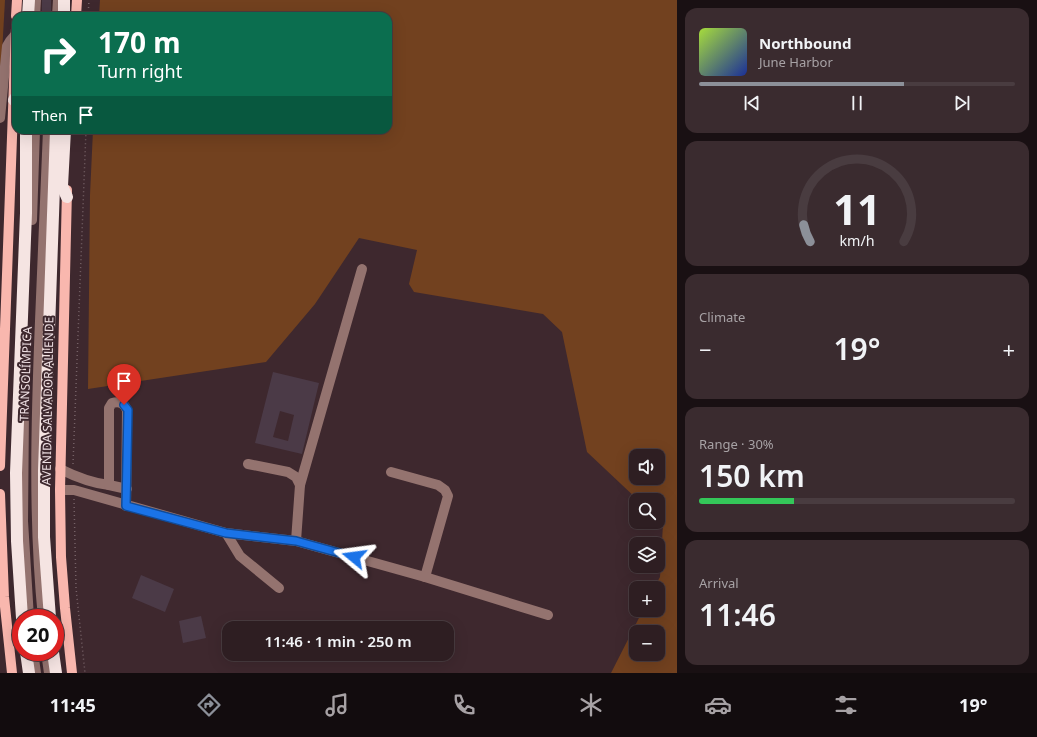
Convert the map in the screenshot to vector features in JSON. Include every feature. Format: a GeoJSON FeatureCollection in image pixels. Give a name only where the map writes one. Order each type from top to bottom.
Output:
{"type":"FeatureCollection","features":[{"type":"Feature","properties":{"kind":"highway"},"geometry":{"type":"LineString","coordinates":[[28,12],[29,0]]}},
{"type":"Feature","properties":{"kind":"highway"},"geometry":{"type":"LineString","coordinates":[[64,0],[64,12]]}},
{"type":"Feature","properties":{"kind":"highway"},"geometry":{"type":"LineString","coordinates":[[21,609],[17,541],[16,473],[26,213],[26,134]]}},
{"type":"Feature","properties":{"kind":"highway","name":"AVENIDA SALVADOR ALLENDE"},"geometry":{"type":"LineString","coordinates":[[49,609],[44,538],[44,471],[56,134]]}},
{"type":"Feature","properties":{"kind":"highway"},"geometry":{"type":"LineString","coordinates":[[65,134],[62,186],[67,197]]}},
{"type":"Feature","properties":{"kind":"highway"},"geometry":{"type":"LineString","coordinates":[[27,661],[29,673]]}},
{"type":"Feature","properties":{"kind":"highway"},"geometry":{"type":"LineString","coordinates":[[54,661],[56,673]]}},
{"type":"Feature","properties":{"kind":"main road"},"geometry":{"type":"LineString","coordinates":[[16,12],[17,0]]}},
{"type":"Feature","properties":{"kind":"main road"},"geometry":{"type":"LineString","coordinates":[[76,0],[76,12]]}},
{"type":"Feature","properties":{"kind":"main road"},"geometry":{"type":"LineString","coordinates":[[0,466],[3,297],[13,134]]}},
{"type":"Feature","properties":{"kind":"main road","name":"AVENIDA SALVADOR ALLENDE"},"geometry":{"type":"LineString","coordinates":[[70,134],[60,490],[61,557],[72,673]]}},
{"type":"Feature","properties":{"kind":"main road"},"geometry":{"type":"LineString","coordinates":[[0,494],[4,597],[12,673]]}},
{"type":"Feature","properties":{"kind":"street"},"geometry":{"type":"LineString","coordinates":[[35,12],[36,0]]}},
{"type":"Feature","properties":{"kind":"street"},"geometry":{"type":"LineString","coordinates":[[57,12],[58,0]]}},
{"type":"Feature","properties":{"kind":"street"},"geometry":{"type":"LineString","coordinates":[[0,118],[7,46],[12,39]]}},
{"type":"Feature","properties":{"kind":"street","name":"TRANSOLÍMPICA"},"geometry":{"type":"LineString","coordinates":[[29,609],[24,521],[24,402],[35,134]]}},
{"type":"Feature","properties":{"kind":"street","name":"TRANSOLÍMPICA"},"geometry":{"type":"LineString","coordinates":[[42,609],[37,539],[36,469],[48,134]]}},
{"type":"Feature","properties":{"kind":"street"},"geometry":{"type":"LineString","coordinates":[[296,541],[300,485],[362,269]]}},
{"type":"Feature","properties":{"kind":"street"},"geometry":{"type":"LineString","coordinates":[[109,485],[109,408],[112,403],[118,402],[124,405],[128,410],[126,506]]}},
{"type":"Feature","properties":{"kind":"street"},"geometry":{"type":"LineString","coordinates":[[248,464],[288,472],[296,477],[300,485]]}},
{"type":"Feature","properties":{"kind":"street"},"geometry":{"type":"LineString","coordinates":[[60,469],[75,477],[96,484],[127,488]]}},
{"type":"Feature","properties":{"kind":"street"},"geometry":{"type":"LineString","coordinates":[[391,472],[438,485],[445,490],[448,496],[425,577]]}},
{"type":"Feature","properties":{"kind":"street"},"geometry":{"type":"LineString","coordinates":[[60,490],[74,490],[126,506],[226,533],[296,541],[425,577],[548,615]]}},
{"type":"Feature","properties":{"kind":"street"},"geometry":{"type":"LineString","coordinates":[[226,533],[240,556],[279,588]]}},
{"type":"Feature","properties":{"kind":"street"},"geometry":{"type":"LineString","coordinates":[[34,661],[36,673]]}},
{"type":"Feature","properties":{"kind":"street"},"geometry":{"type":"LineString","coordinates":[[47,661],[49,673]]}},
{"type":"Feature","properties":{"kind":"path"},"geometry":{"type":"LineString","coordinates":[[88,12],[89,0]]}},
{"type":"Feature","properties":{"kind":"path"},"geometry":{"type":"LineString","coordinates":[[75,477],[73,470],[86,134]]}},
{"type":"Feature","properties":{"kind":"path"},"geometry":{"type":"LineString","coordinates":[[74,490],[76,588],[85,673]]}},
{"type":"Feature","properties":{"kind":"shaded area"},"geometry":{"type":"Polygon","coordinates":[[[0,0],[5,0],[0,89],[0,0]]]}},
{"type":"Feature","properties":{"kind":"shaded area"},"geometry":{"type":"Polygon","coordinates":[[[100,0],[677,0],[677,673],[611,673],[629,638],[629,661],[665,661],[665,625],[635,625],[639,617],[665,617],[665,581],[658,581],[660,573],[665,573],[665,537],[662,537],[663,529],[665,529],[665,493],[631,493],[587,452],[562,332],[543,314],[414,292],[409,284],[417,250],[359,238],[315,304],[266,362],[88,389],[90,195],[93,134],[392,134],[392,12],[99,12],[100,0]]]}},
{"type":"Feature","properties":{"kind":"building"},"geometry":{"type":"Polygon","coordinates":[[[42,0],[51,0],[51,12],[42,12],[42,0]]]}},
{"type":"Feature","properties":{"kind":"building"},"geometry":{"type":"Polygon","coordinates":[[[273,372],[319,383],[302,454],[255,443],[273,372]],[[280,411],[273,437],[288,441],[294,415],[280,411]]]}},
{"type":"Feature","properties":{"kind":"building"},"geometry":{"type":"Polygon","coordinates":[[[141,575],[174,589],[165,612],[132,598],[141,575]]]}},
{"type":"Feature","properties":{"kind":"building"},"geometry":{"type":"Polygon","coordinates":[[[201,616],[206,638],[183,643],[179,621],[201,616]]]}},
{"type":"Feature","properties":{"kind":"route"},"geometry":{"type":"LineString","coordinates":[[124,405],[128,410],[126,506],[226,533],[296,541],[354,557]]}}]}
